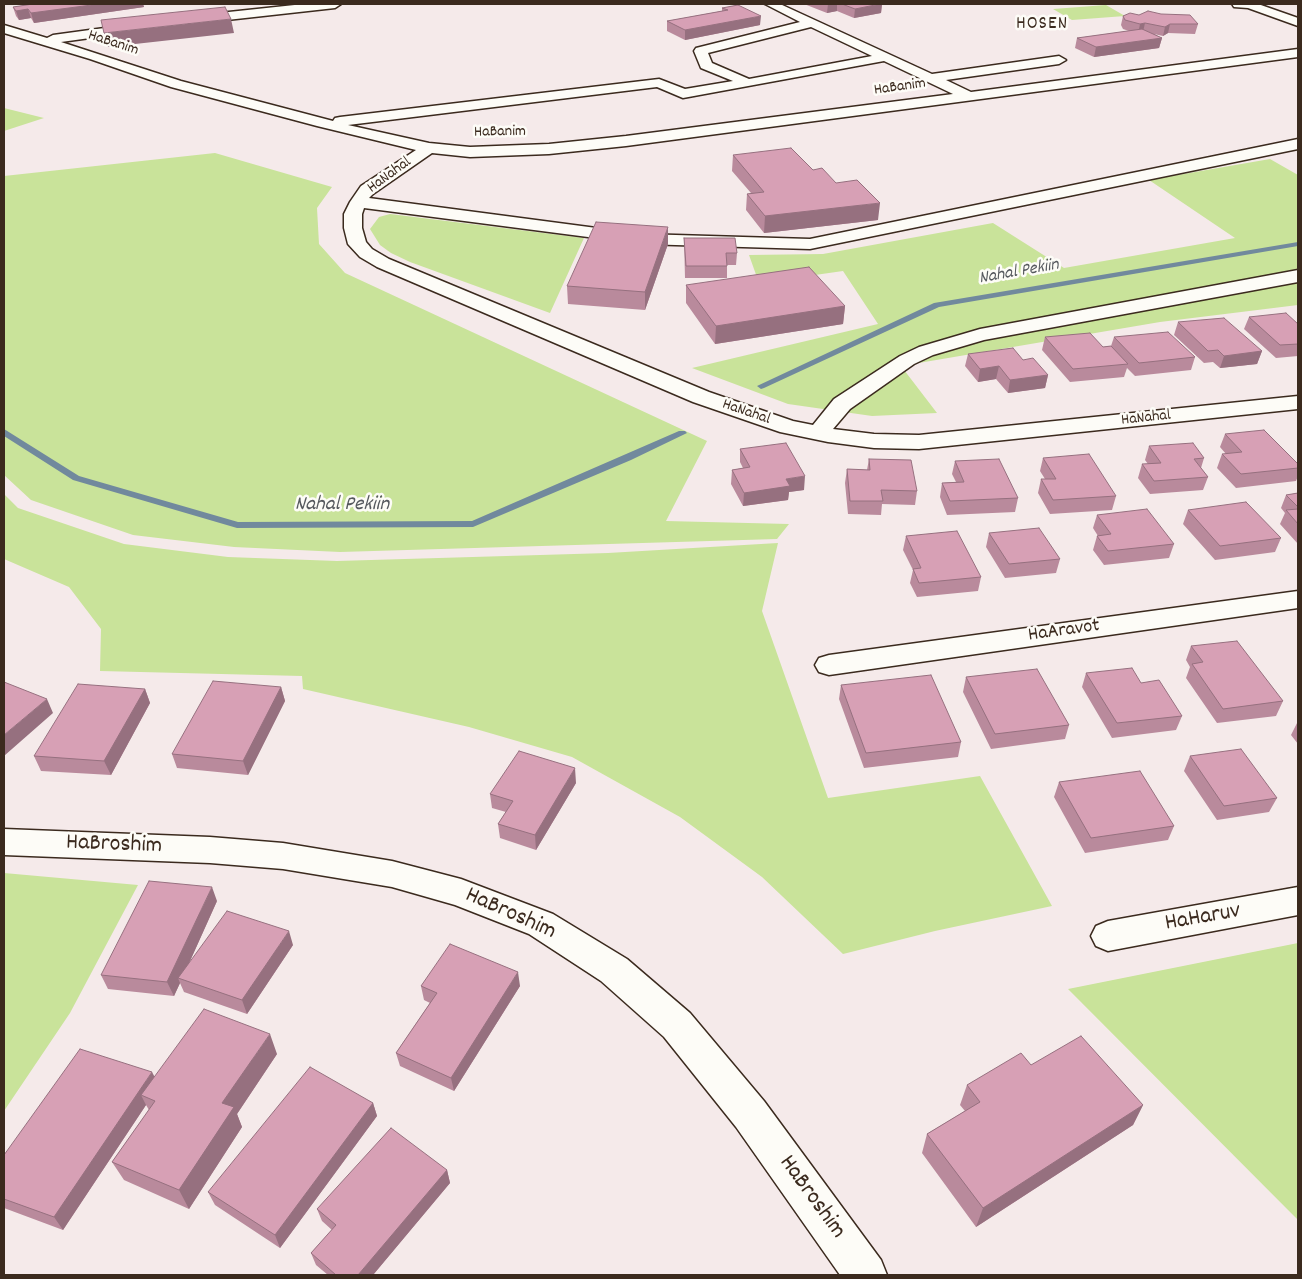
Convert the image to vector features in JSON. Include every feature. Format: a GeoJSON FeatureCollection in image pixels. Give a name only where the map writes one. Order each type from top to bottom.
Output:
{"type":"FeatureCollection","features":[{"type":"Feature","properties":{"kind":"street"},"geometry":{"type":"LineString","coordinates":[[177,22],[335,4]]}},
{"type":"Feature","properties":{"kind":"street"},"geometry":{"type":"LineString","coordinates":[[772,4],[969,96]]}},
{"type":"Feature","properties":{"kind":"street"},"geometry":{"type":"LineString","coordinates":[[1238,4],[1250,5],[1298,22]]}},
{"type":"Feature","properties":{"kind":"street"},"geometry":{"type":"LineString","coordinates":[[748,83],[706,65],[700,51],[814,23]]}},
{"type":"Feature","properties":{"kind":"street"},"geometry":{"type":"LineString","coordinates":[[44,40],[158,25]]}},
{"type":"Feature","properties":{"kind":"street","name":"HaBanim"},"geometry":{"type":"LineString","coordinates":[[4,29],[44,40],[176,84],[322,123],[429,148],[470,152],[549,149],[754,126],[969,96],[1298,54]]}},
{"type":"Feature","properties":{"kind":"street"},"geometry":{"type":"LineString","coordinates":[[322,123],[659,83],[683,94],[886,57]]}},
{"type":"Feature","properties":{"kind":"street"},"geometry":{"type":"LineString","coordinates":[[930,78],[1059,60]]}},
{"type":"Feature","properties":{"kind":"street"},"geometry":{"type":"LineString","coordinates":[[358,202],[642,239],[810,244],[1298,144]]}},
{"type":"Feature","properties":{"kind":"street","name":"HaNahal"},"geometry":{"type":"LineString","coordinates":[[429,148],[367,190],[358,202],[353,214],[353,228],[357,244],[366,253],[383,263],[701,397],[788,427],[874,441],[919,442],[1298,403]]}},
{"type":"Feature","properties":{"kind":"street"},"geometry":{"type":"LineString","coordinates":[[818,433],[842,404],[907,360],[926,351],[980,335],[1298,276]]}},
{"type":"Feature","properties":{"kind":"street","name":"HaAravot"},"geometry":{"type":"LineString","coordinates":[[829,666],[1298,599]]}},
{"type":"Feature","properties":{"kind":"street","name":"HaBroshim"},"geometry":{"type":"LineString","coordinates":[[4,842],[210,850],[284,856],[392,874],[461,893],[541,924],[614,970],[677,1025],[750,1114],[866,1275]]}},
{"type":"Feature","properties":{"kind":"street","name":"HaHaruv"},"geometry":{"type":"LineString","coordinates":[[1108,936],[1298,901]]}},
{"type":"Feature","properties":{"kind":"green space"},"geometry":{"type":"Polygon","coordinates":[[[1106,5],[1125,16],[1072,20],[1053,9],[1106,5]]]}},
{"type":"Feature","properties":{"kind":"green space"},"geometry":{"type":"Polygon","coordinates":[[[4,108],[44,118],[4,131],[4,108]]]}},
{"type":"Feature","properties":{"kind":"green space"},"geometry":{"type":"Polygon","coordinates":[[[215,153],[332,187],[317,208],[319,244],[345,273],[707,441],[666,521],[789,524],[777,539],[340,552],[234,547],[133,535],[31,500],[4,475],[4,176],[215,153]]]}},
{"type":"Feature","properties":{"kind":"green space"},"geometry":{"type":"Polygon","coordinates":[[[1270,159],[1298,175],[1298,305],[1160,322],[901,366],[937,413],[872,416],[788,404],[692,368],[878,324],[843,271],[759,283],[749,255],[823,254],[993,223],[1064,268],[1235,238],[1149,180],[1270,159]]]}},
{"type":"Feature","properties":{"kind":"green space"},"geometry":{"type":"Polygon","coordinates":[[[390,214],[584,238],[550,313],[410,262],[391,253],[380,245],[370,229],[379,217],[390,214]]]}},
{"type":"Feature","properties":{"kind":"green space"},"geometry":{"type":"Polygon","coordinates":[[[4,494],[18,508],[124,544],[228,557],[337,561],[608,553],[778,543],[762,611],[828,798],[980,776],[1052,906],[935,931],[843,954],[762,877],[680,817],[572,757],[469,727],[303,689],[302,676],[100,671],[101,629],[69,587],[4,559],[4,494]]]}},
{"type":"Feature","properties":{"kind":"green space"},"geometry":{"type":"Polygon","coordinates":[[[4,873],[138,885],[70,1013],[4,1111],[4,873]]]}},
{"type":"Feature","properties":{"kind":"green space"},"geometry":{"type":"Polygon","coordinates":[[[1298,943],[1298,1220],[1068,989],[1298,943]]]}},
{"type":"Feature","properties":{"kind":"building"},"geometry":{"type":"Polygon","coordinates":[[[33,4],[99,4],[31,13],[28,9],[16,11],[13,7],[33,4]]]}},
{"type":"Feature","properties":{"kind":"building"},"geometry":{"type":"Polygon","coordinates":[[[842,4],[880,4],[855,9],[842,4]]]}},
{"type":"Feature","properties":{"kind":"building"},"geometry":{"type":"Polygon","coordinates":[[[738,5],[761,16],[685,30],[667,21],[728,10],[722,8],[738,5]]]}},
{"type":"Feature","properties":{"kind":"building"},"geometry":{"type":"Polygon","coordinates":[[[225,7],[231,19],[104,33],[101,20],[225,7]]]}},
{"type":"Feature","properties":{"kind":"building"},"geometry":{"type":"Polygon","coordinates":[[[1148,11],[1161,14],[1190,15],[1198,24],[1170,24],[1165,27],[1145,23],[1140,24],[1125,20],[1123,16],[1130,13],[1139,15],[1148,11]]]}},
{"type":"Feature","properties":{"kind":"building"},"geometry":{"type":"Polygon","coordinates":[[[1142,29],[1162,38],[1096,47],[1077,38],[1142,29]]]}},
{"type":"Feature","properties":{"kind":"building"},"geometry":{"type":"Polygon","coordinates":[[[791,148],[813,170],[822,168],[836,183],[857,180],[880,203],[765,216],[747,194],[764,192],[733,155],[791,148]]]}},
{"type":"Feature","properties":{"kind":"building"},"geometry":{"type":"Polygon","coordinates":[[[596,222],[668,227],[645,292],[567,286],[596,222]]]}},
{"type":"Feature","properties":{"kind":"building"},"geometry":{"type":"Polygon","coordinates":[[[684,238],[735,238],[737,253],[726,253],[727,266],[686,266],[684,238]]]}},
{"type":"Feature","properties":{"kind":"building"},"geometry":{"type":"Polygon","coordinates":[[[809,267],[845,306],[716,326],[686,285],[809,267]]]}},
{"type":"Feature","properties":{"kind":"building"},"geometry":{"type":"Polygon","coordinates":[[[1286,313],[1298,324],[1298,344],[1280,345],[1249,317],[1286,313]]]}},
{"type":"Feature","properties":{"kind":"building"},"geometry":{"type":"Polygon","coordinates":[[[1224,318],[1262,351],[1224,356],[1218,350],[1208,351],[1178,322],[1224,318]]]}},
{"type":"Feature","properties":{"kind":"building"},"geometry":{"type":"Polygon","coordinates":[[[1168,332],[1195,357],[1139,363],[1114,337],[1168,332]]]}},
{"type":"Feature","properties":{"kind":"building"},"geometry":{"type":"Polygon","coordinates":[[[1090,333],[1103,347],[1111,346],[1128,364],[1073,369],[1045,337],[1090,333]]]}},
{"type":"Feature","properties":{"kind":"building"},"geometry":{"type":"Polygon","coordinates":[[[1013,348],[1023,360],[1033,358],[1048,375],[1010,380],[999,366],[980,369],[968,354],[1013,348]]]}},
{"type":"Feature","properties":{"kind":"building"},"geometry":{"type":"Polygon","coordinates":[[[1264,430],[1298,464],[1298,468],[1241,474],[1222,454],[1242,452],[1225,434],[1264,430]]]}},
{"type":"Feature","properties":{"kind":"building"},"geometry":{"type":"Polygon","coordinates":[[[786,443],[805,476],[786,479],[790,486],[744,493],[732,470],[750,467],[740,449],[786,443]]]}},
{"type":"Feature","properties":{"kind":"building"},"geometry":{"type":"Polygon","coordinates":[[[1193,443],[1204,458],[1194,459],[1208,477],[1154,481],[1142,464],[1161,463],[1149,446],[1193,443]]]}},
{"type":"Feature","properties":{"kind":"building"},"geometry":{"type":"Polygon","coordinates":[[[1089,454],[1116,496],[1053,500],[1041,479],[1056,479],[1043,458],[1089,454]]]}},
{"type":"Feature","properties":{"kind":"building"},"geometry":{"type":"Polygon","coordinates":[[[869,459],[911,460],[917,491],[881,490],[883,501],[850,501],[847,469],[870,470],[869,459]]]}},
{"type":"Feature","properties":{"kind":"building"},"geometry":{"type":"Polygon","coordinates":[[[999,459],[1018,498],[950,501],[942,483],[964,482],[955,461],[999,459]]]}},
{"type":"Feature","properties":{"kind":"building"},"geometry":{"type":"Polygon","coordinates":[[[1298,493],[1298,507],[1286,495],[1298,493]]]}},
{"type":"Feature","properties":{"kind":"building"},"geometry":{"type":"Polygon","coordinates":[[[1246,502],[1281,538],[1220,546],[1188,510],[1246,502]]]}},
{"type":"Feature","properties":{"kind":"building"},"geometry":{"type":"Polygon","coordinates":[[[1147,509],[1174,544],[1108,551],[1097,536],[1111,534],[1097,515],[1147,509]]]}},
{"type":"Feature","properties":{"kind":"building"},"geometry":{"type":"Polygon","coordinates":[[[1298,509],[1298,524],[1286,510],[1298,509]]]}},
{"type":"Feature","properties":{"kind":"building"},"geometry":{"type":"Polygon","coordinates":[[[1039,528],[1060,559],[1009,564],[989,533],[1039,528]]]}},
{"type":"Feature","properties":{"kind":"building"},"geometry":{"type":"Polygon","coordinates":[[[957,531],[981,577],[919,583],[913,569],[921,568],[906,536],[957,531]]]}},
{"type":"Feature","properties":{"kind":"building"},"geometry":{"type":"Polygon","coordinates":[[[1237,641],[1283,701],[1223,709],[1192,664],[1203,662],[1191,646],[1237,641]]]}},
{"type":"Feature","properties":{"kind":"building"},"geometry":{"type":"Polygon","coordinates":[[[1132,668],[1141,683],[1159,680],[1182,716],[1117,723],[1086,673],[1132,668]]]}},
{"type":"Feature","properties":{"kind":"building"},"geometry":{"type":"Polygon","coordinates":[[[1037,669],[1069,725],[995,734],[966,677],[1037,669]]]}},
{"type":"Feature","properties":{"kind":"building"},"geometry":{"type":"Polygon","coordinates":[[[931,675],[961,742],[866,753],[841,685],[931,675]]]}},
{"type":"Feature","properties":{"kind":"building"},"geometry":{"type":"Polygon","coordinates":[[[213,681],[281,687],[243,761],[172,754],[213,681]]]}},
{"type":"Feature","properties":{"kind":"building"},"geometry":{"type":"Polygon","coordinates":[[[4,682],[47,699],[4,735],[4,682]]]}},
{"type":"Feature","properties":{"kind":"building"},"geometry":{"type":"Polygon","coordinates":[[[78,684],[145,689],[104,761],[34,756],[78,684]]]}},
{"type":"Feature","properties":{"kind":"building"},"geometry":{"type":"Polygon","coordinates":[[[1241,749],[1277,798],[1224,806],[1190,756],[1241,749]]]}},
{"type":"Feature","properties":{"kind":"building"},"geometry":{"type":"Polygon","coordinates":[[[519,751],[575,768],[535,835],[498,824],[513,801],[490,794],[519,751]]]}},
{"type":"Feature","properties":{"kind":"building"},"geometry":{"type":"Polygon","coordinates":[[[1140,771],[1174,826],[1091,838],[1059,782],[1140,771]]]}},
{"type":"Feature","properties":{"kind":"building"},"geometry":{"type":"Polygon","coordinates":[[[149,881],[212,887],[167,982],[101,975],[149,881]]]}},
{"type":"Feature","properties":{"kind":"building"},"geometry":{"type":"Polygon","coordinates":[[[227,911],[289,931],[242,1000],[178,978],[227,911]]]}},
{"type":"Feature","properties":{"kind":"building"},"geometry":{"type":"Polygon","coordinates":[[[450,944],[518,972],[451,1078],[396,1053],[437,993],[421,986],[450,944]]]}},
{"type":"Feature","properties":{"kind":"building"},"geometry":{"type":"Polygon","coordinates":[[[204,1009],[270,1034],[222,1103],[234,1107],[179,1190],[112,1162],[155,1101],[141,1095],[204,1009]]]}},
{"type":"Feature","properties":{"kind":"building"},"geometry":{"type":"Polygon","coordinates":[[[1081,1036],[1143,1105],[983,1208],[927,1134],[980,1102],[967,1085],[1021,1053],[1031,1065],[1081,1036]]]}},
{"type":"Feature","properties":{"kind":"building"},"geometry":{"type":"Polygon","coordinates":[[[80,1049],[152,1072],[54,1217],[4,1199],[4,1155],[80,1049]]]}},
{"type":"Feature","properties":{"kind":"building"},"geometry":{"type":"Polygon","coordinates":[[[310,1067],[373,1103],[275,1235],[208,1192],[310,1067]]]}},
{"type":"Feature","properties":{"kind":"building"},"geometry":{"type":"Polygon","coordinates":[[[391,1128],[447,1170],[358,1275],[336,1275],[311,1253],[336,1225],[317,1209],[391,1128]]]}},
{"type":"Feature","properties":{"kind":"waterway","name":"Nahal Pekiin"},"geometry":{"type":"LineString","coordinates":[[761,386],[937,305],[1298,244]]}},
{"type":"Feature","properties":{"kind":"waterway","name":"Nahal Pekiin"},"geometry":{"type":"LineString","coordinates":[[4,432],[76,478],[237,525],[473,524],[682,433]]}},
{"type":"Feature","properties":{"kind":"district","name":"HOSEN"},"geometry":{"type":"Point","coordinates":[1042,25]}}]}
